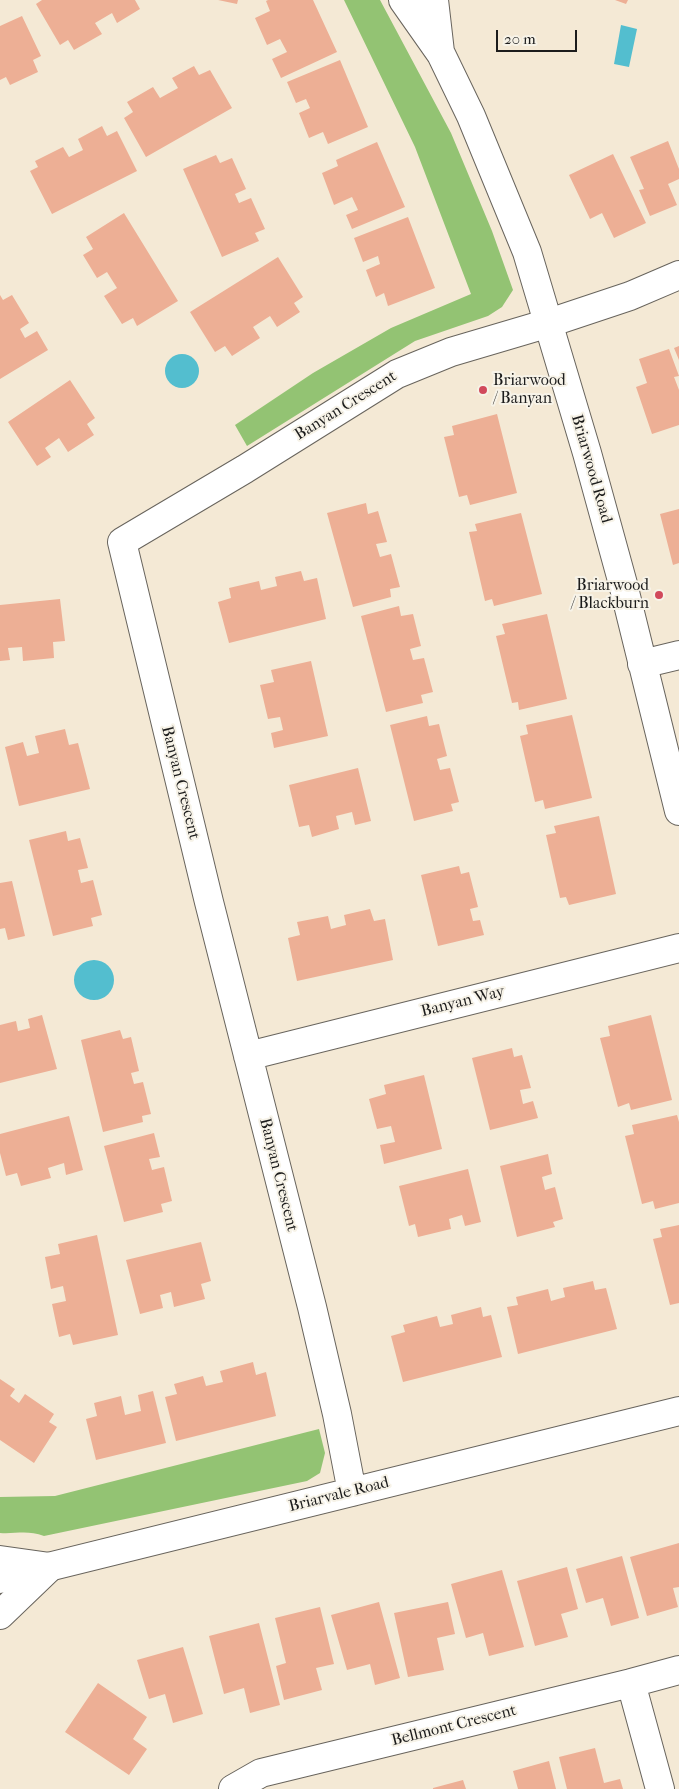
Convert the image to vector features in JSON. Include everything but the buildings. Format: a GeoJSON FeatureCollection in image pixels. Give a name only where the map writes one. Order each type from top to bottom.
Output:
{"type":"FeatureCollection","features":[{"type":"Feature","properties":{"kind":"street","name":"Briarwood Road"},"geometry":{"type":"LineString","coordinates":[[403,0],[441,54],[471,116],[527,252],[587,453],[679,811]]}},
{"type":"Feature","properties":{"kind":"street","name":"Briarwood Road"},"geometry":{"type":"LineString","coordinates":[[434,0],[441,54]]}},
{"type":"Feature","properties":{"kind":"street"},"geometry":{"type":"LineString","coordinates":[[549,323],[630,296],[679,276]]}},
{"type":"Feature","properties":{"kind":"street","name":"Banyan Crescent"},"geometry":{"type":"LineString","coordinates":[[352,1492],[337,1414],[314,1317],[122,542],[245,469],[397,374],[451,352],[549,323]]}},
{"type":"Feature","properties":{"kind":"street"},"geometry":{"type":"LineString","coordinates":[[642,664],[679,655]]}},
{"type":"Feature","properties":{"kind":"street","name":"Banyan Way"},"geometry":{"type":"LineString","coordinates":[[248,1056],[679,948]]}},
{"type":"Feature","properties":{"kind":"street","name":"Briarvale Road"},"geometry":{"type":"LineString","coordinates":[[0,1580],[679,1410]]}},
{"type":"Feature","properties":{"kind":"street"},"geometry":{"type":"LineString","coordinates":[[0,1560],[50,1567]]}},
{"type":"Feature","properties":{"kind":"street"},"geometry":{"type":"LineString","coordinates":[[0,1615],[50,1567]]}},
{"type":"Feature","properties":{"kind":"street","name":"Bellmont Crescent"},"geometry":{"type":"LineString","coordinates":[[233,1789],[261,1773],[679,1670]]}},
{"type":"Feature","properties":{"kind":"street"},"geometry":{"type":"LineString","coordinates":[[631,1683],[660,1789]]}},
{"type":"Feature","properties":{"kind":"green space"},"geometry":{"type":"Polygon","coordinates":[[[344,0],[380,0],[451,133],[492,231],[513,290],[502,307],[488,316],[415,341],[247,446],[235,425],[313,373],[391,328],[471,294],[415,147],[344,0]]]}},
{"type":"Feature","properties":{"kind":"green space"},"geometry":{"type":"Polygon","coordinates":[[[319,1429],[325,1453],[320,1473],[307,1481],[44,1536],[27,1533],[0,1533],[0,1497],[55,1496],[319,1429]]]}},
{"type":"Feature","properties":{"kind":"water"},"geometry":{"type":"Polygon","coordinates":[[[621,25],[637,29],[629,67],[614,64],[621,25]]]}},
{"type":"Feature","properties":{"kind":"water"},"geometry":{"type":"Polygon","coordinates":[[[182,354],[189,355],[194,359],[198,364],[198,378],[194,383],[189,387],[182,388],[175,387],[170,383],[166,378],[165,371],[166,364],[170,359],[175,355],[182,354]]]}},
{"type":"Feature","properties":{"kind":"water"},"geometry":{"type":"Polygon","coordinates":[[[98,960],[105,963],[111,969],[114,980],[113,988],[105,997],[98,1000],[90,1000],[83,997],[75,988],[74,976],[77,969],[86,961],[98,960]]]}},
{"type":"Feature","properties":{"kind":"place","name":"Briarwood / Banyan"},"geometry":{"type":"Point","coordinates":[483,390]}},
{"type":"Feature","properties":{"kind":"place","name":"Briarwood / Blackburn"},"geometry":{"type":"Point","coordinates":[659,595]}}]}
